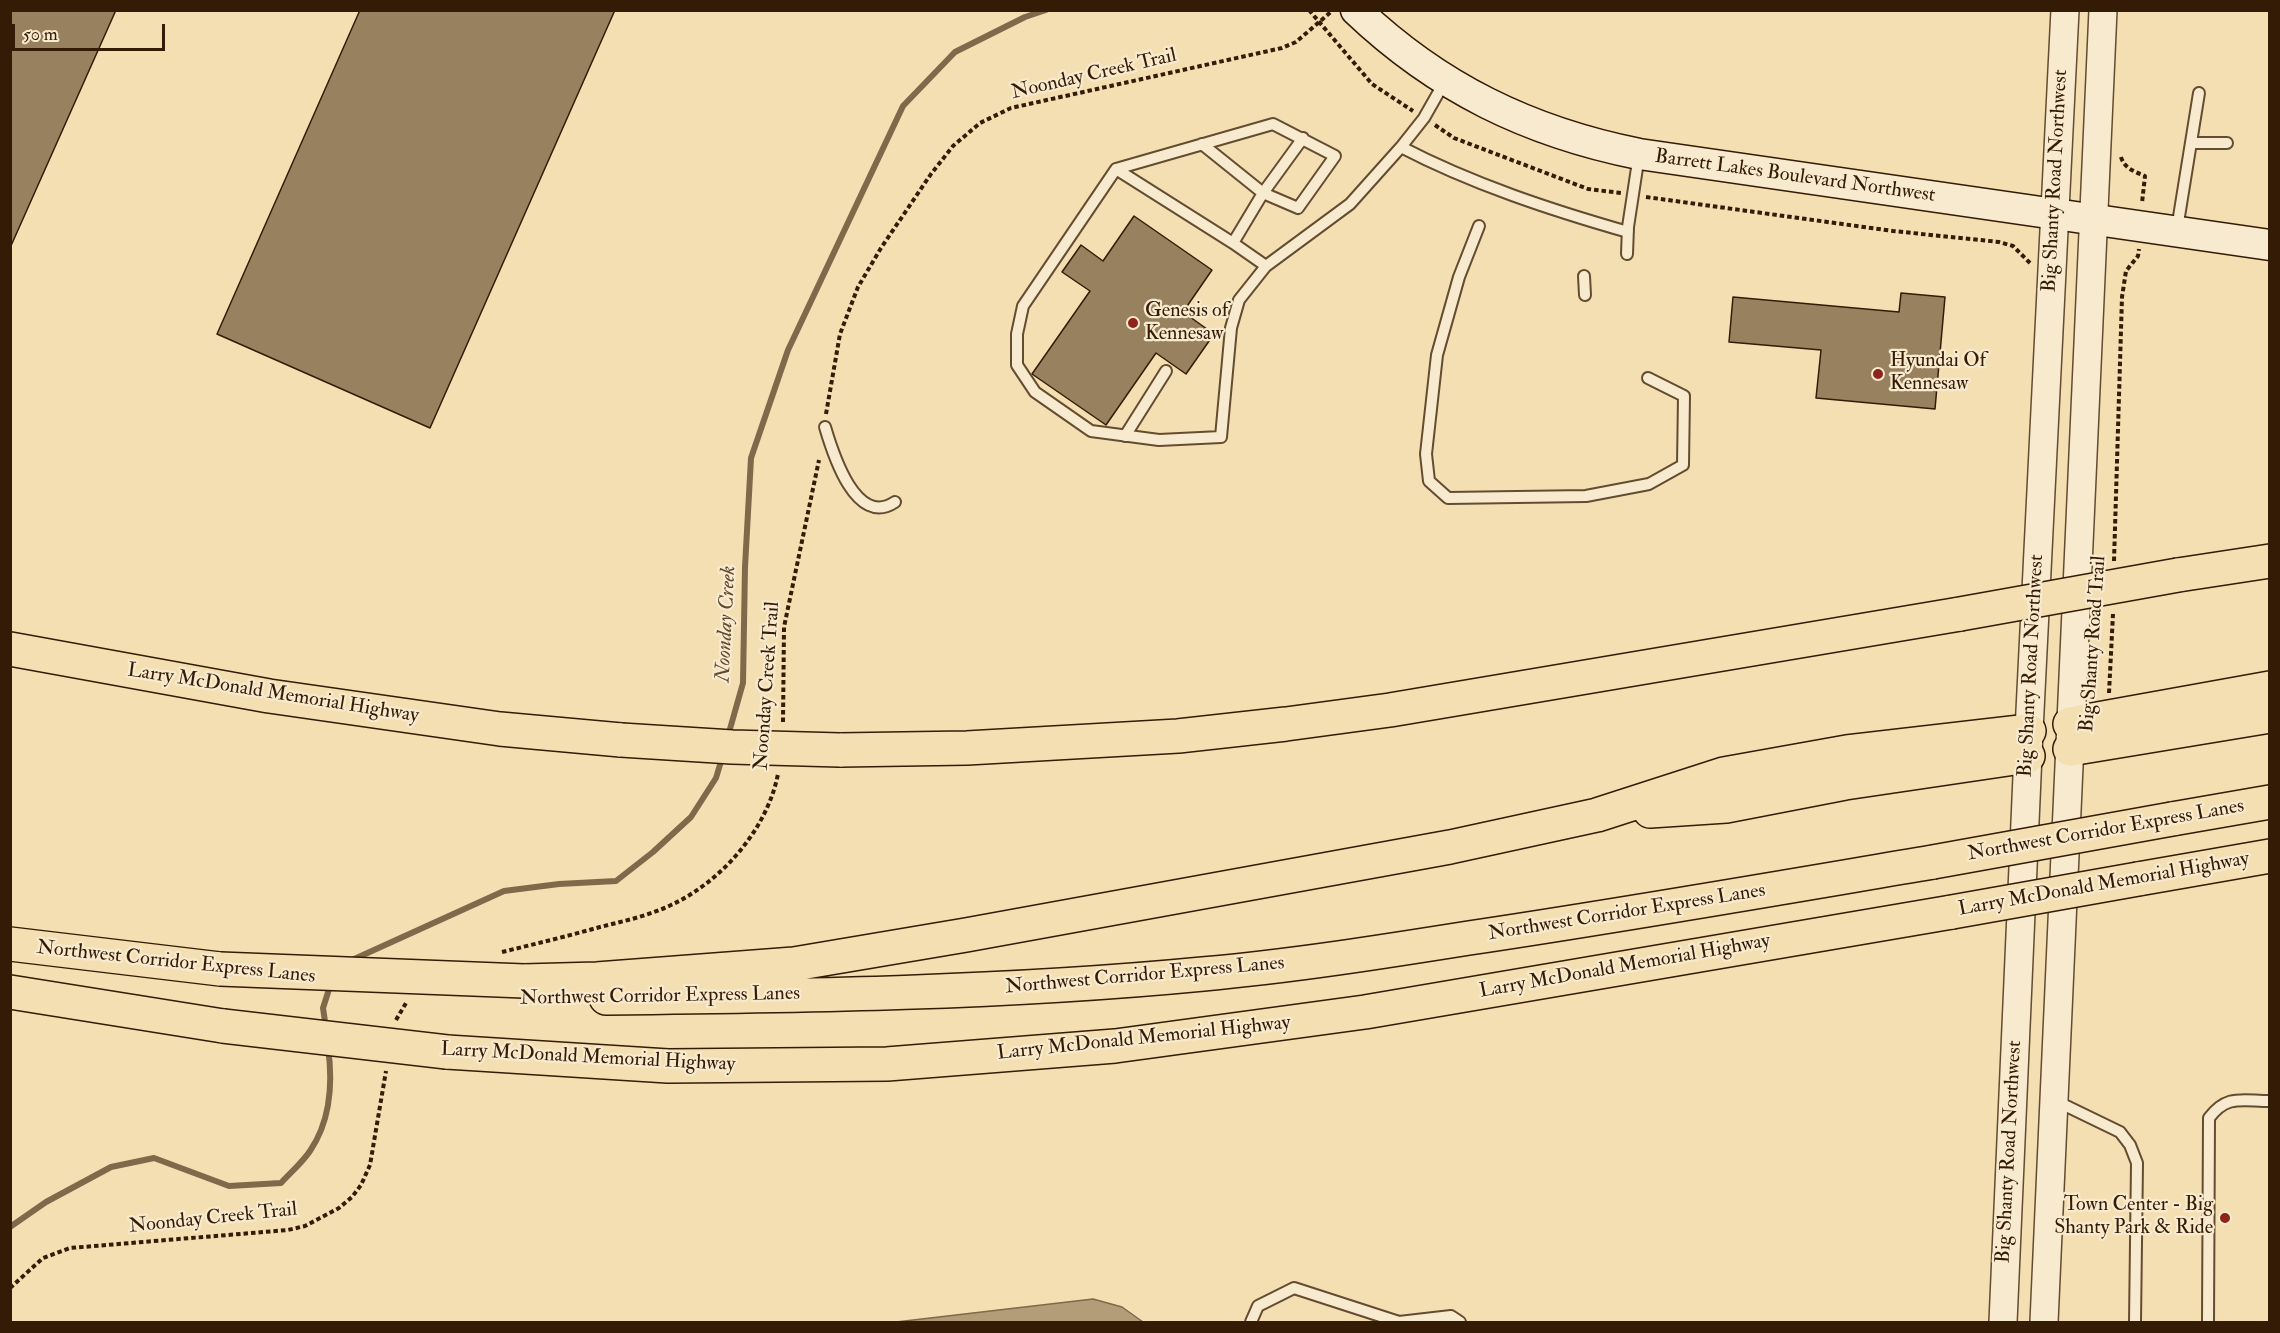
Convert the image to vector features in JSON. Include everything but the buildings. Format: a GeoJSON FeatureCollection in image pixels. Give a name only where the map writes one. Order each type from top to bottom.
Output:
{"type":"FeatureCollection","features":[{"type":"Feature","properties":{"kind":"highway","name":"Larry McDonald Memorial Highway"},"geometry":{"type":"LineString","coordinates":[[10,649],[280,698],[500,729],[732,747],[840,750],[968,748],[1178,736],[1390,710],[2270,561]]}},
{"type":"Feature","properties":{"kind":"highway"},"geometry":{"type":"LineString","coordinates":[[2070,736],[2105,718],[2270,688]]}},
{"type":"Feature","properties":{"kind":"highway"},"geometry":{"type":"LineString","coordinates":[[2070,736],[2270,716]]}},
{"type":"Feature","properties":{"kind":"highway"},"geometry":{"type":"LineString","coordinates":[[518,990],[597,979],[794,964],[1450,847],[1598,815],[1726,806],[2028,743]]}},
{"type":"Feature","properties":{"kind":"highway","name":"Northwest Corridor Express Lanes"},"geometry":{"type":"LineString","coordinates":[[10,944],[219,969],[518,990],[763,997],[1044,987],[1207,974],[1354,956],[1646,911],[2270,802]]}},
{"type":"Feature","properties":{"kind":"highway","name":"Larry McDonald Memorial Highway"},"geometry":{"type":"LineString","coordinates":[[10,992],[223,1026],[447,1052],[680,1066],[887,1064],[1104,1047],[1365,1012],[2270,856]]}},
{"type":"Feature","properties":{"kind":"main road","name":"Barrett Lakes Boulevard Northwest"},"geometry":{"type":"LineString","coordinates":[[1356,10],[1403,51],[1446,81],[1479,100],[1539,127],[1588,143],[1639,154],[2270,245]]}},
{"type":"Feature","properties":{"kind":"street","name":"Big Shanty Road Northwest"},"geometry":{"type":"LineString","coordinates":[[2044,1323],[2103,10]]}},
{"type":"Feature","properties":{"kind":"street","name":"Big Shanty Road Northwest"},"geometry":{"type":"LineString","coordinates":[[2003,1323],[2028,743],[2064,20]]}},
{"type":"Feature","properties":{"kind":"street"},"geometry":{"type":"LineString","coordinates":[[2028,743],[2070,736]]}},
{"type":"Feature","properties":{"kind":"lane"},"geometry":{"type":"LineString","coordinates":[[1202,144],[1263,193],[1298,208],[1335,156],[1274,124],[1202,144],[1116,169],[1023,306],[1017,334],[1017,365],[1035,392],[1090,431],[1159,440],[1221,437],[1231,328],[1239,300],[1266,266],[1350,204],[1424,118],[1446,81]]}},
{"type":"Feature","properties":{"kind":"lane"},"geometry":{"type":"LineString","coordinates":[[2176,231],[2199,93]]}},
{"type":"Feature","properties":{"kind":"lane"},"geometry":{"type":"LineString","coordinates":[[1233,243],[1263,193],[1303,138]]}},
{"type":"Feature","properties":{"kind":"lane"},"geometry":{"type":"LineString","coordinates":[[2192,143],[2227,143]]}},
{"type":"Feature","properties":{"kind":"lane"},"geometry":{"type":"LineString","coordinates":[[1401,147],[1438,167],[1581,219],[1628,232]]}},
{"type":"Feature","properties":{"kind":"lane"},"geometry":{"type":"LineString","coordinates":[[1627,254],[1639,154]]}},
{"type":"Feature","properties":{"kind":"lane"},"geometry":{"type":"LineString","coordinates":[[1116,169],[1266,266]]}},
{"type":"Feature","properties":{"kind":"lane"},"geometry":{"type":"LineString","coordinates":[[1479,226],[1458,277],[1437,355],[1426,454],[1429,481],[1448,498],[1586,496],[1648,484],[1683,465],[1684,396],[1648,378]]}},
{"type":"Feature","properties":{"kind":"lane"},"geometry":{"type":"LineString","coordinates":[[1584,276],[1585,295]]}},
{"type":"Feature","properties":{"kind":"lane"},"geometry":{"type":"LineString","coordinates":[[1125,436],[1166,371]]}},
{"type":"Feature","properties":{"kind":"lane"},"geometry":{"type":"LineString","coordinates":[[825,427],[833,453],[856,497],[876,509],[886,508],[895,502]]}},
{"type":"Feature","properties":{"kind":"lane"},"geometry":{"type":"LineString","coordinates":[[2053,1099],[2120,1132],[2130,1145],[2137,1163],[2135,1323]]}},
{"type":"Feature","properties":{"kind":"lane"},"geometry":{"type":"LineString","coordinates":[[2208,1323],[2209,1118],[2218,1106],[2228,1101],[2270,1101]]}},
{"type":"Feature","properties":{"kind":"lane"},"geometry":{"type":"LineString","coordinates":[[1251,1323],[1258,1306],[1294,1288],[1399,1322],[1451,1316],[1460,1323]]}},
{"type":"Feature","properties":{"kind":"path"},"geometry":{"type":"LineString","coordinates":[[1309,10],[1320,22]]}},
{"type":"Feature","properties":{"kind":"path","name":"Noonday Creek Trail"},"geometry":{"type":"LineString","coordinates":[[782,731],[784,627],[825,427],[840,334],[858,287],[880,248],[931,174],[966,133],[980,123],[1011,108],[1282,48],[1296,42],[1332,10]]}},
{"type":"Feature","properties":{"kind":"path","name":"Big Shanty Road Trail"},"geometry":{"type":"LineString","coordinates":[[2114,570],[2122,297],[2126,271],[2138,256]]}},
{"type":"Feature","properties":{"kind":"path","name":"Big Shanty Road Trail"},"geometry":{"type":"LineString","coordinates":[[2105,718],[2111,677],[2113,606]]}},
{"type":"Feature","properties":{"kind":"path","name":"Noonday Creek Trail"},"geometry":{"type":"LineString","coordinates":[[494,955],[639,917],[690,895],[731,861],[752,834],[775,783],[779,766]]}},
{"type":"Feature","properties":{"kind":"path"},"geometry":{"type":"LineString","coordinates":[[393,1026],[408,999]]}},
{"type":"Feature","properties":{"kind":"path","name":"Noonday Creek Trail"},"geometry":{"type":"LineString","coordinates":[[10,1288],[43,1258],[70,1248],[288,1230],[305,1226],[339,1208],[361,1185],[370,1165],[387,1060]]}},
{"type":"Feature","properties":{"kind":"shaded area"},"geometry":{"type":"Polygon","coordinates":[[[1093,1299],[1122,1307],[1143,1322],[896,1322],[1093,1299]]]}},
{"type":"Feature","properties":{"kind":"waterway","name":"Noonday Creek"},"geometry":{"type":"LineString","coordinates":[[728,736],[743,683],[745,567],[751,458],[788,350],[903,106],[955,52],[1025,17],[1046,10]]}},
{"type":"Feature","properties":{"kind":"waterway","name":"Noonday Creek"},"geometry":{"type":"LineString","coordinates":[[352,960],[504,891],[559,884],[616,881],[653,852],[691,817],[716,778],[722,758]]}},
{"type":"Feature","properties":{"kind":"waterway","name":"Noonday Creek"},"geometry":{"type":"LineString","coordinates":[[326,1028],[323,1008],[331,983]]}},
{"type":"Feature","properties":{"kind":"waterway","name":"Noonday Creek"},"geometry":{"type":"LineString","coordinates":[[10,1227],[46,1202],[111,1167],[154,1158],[229,1186],[281,1183],[307,1155],[322,1127],[330,1088],[328,1047]]}},
{"type":"Feature","properties":{"kind":"place","name":"Genesis of Kennesaw"},"geometry":{"type":"Point","coordinates":[1133,323]}},
{"type":"Feature","properties":{"kind":"place","name":"Hyundai Of Kennesaw"},"geometry":{"type":"Point","coordinates":[1878,374]}},
{"type":"Feature","properties":{"kind":"place","name":"Town Center - Big Shanty Park & Ride"},"geometry":{"type":"Point","coordinates":[2225,1218]}}]}
